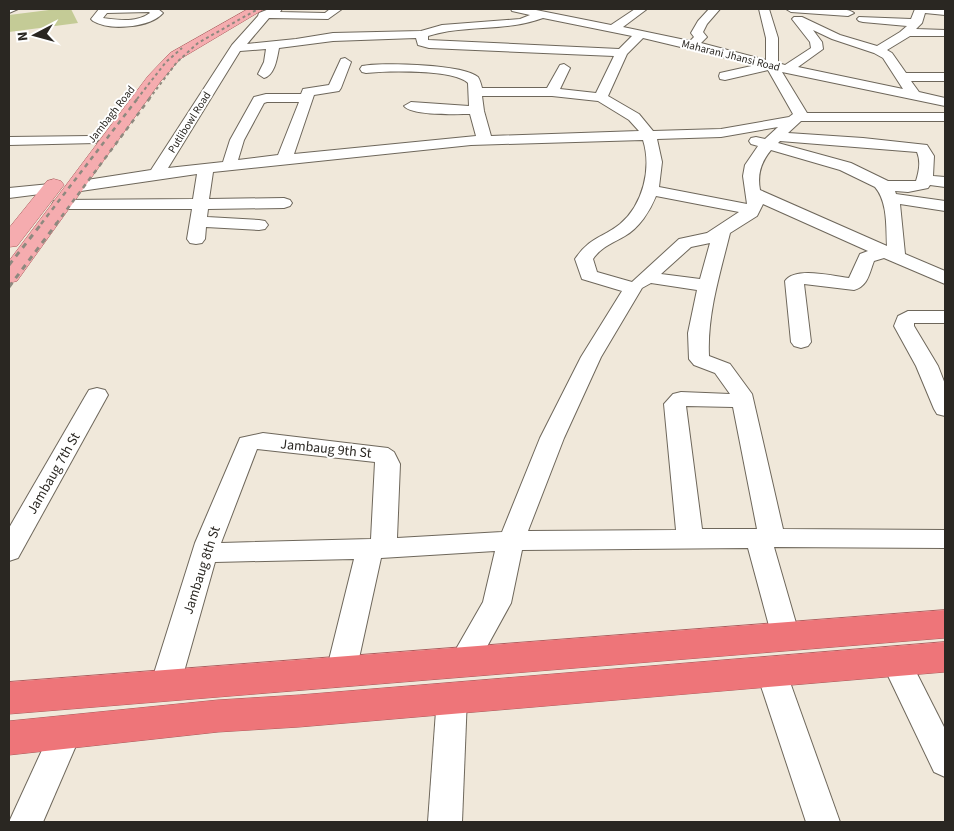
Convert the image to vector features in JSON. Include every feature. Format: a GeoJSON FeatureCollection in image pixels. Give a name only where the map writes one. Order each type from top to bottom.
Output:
{"type":"FeatureCollection","features":[{"type":"Feature","properties":{"kind":"highway"},"geometry":{"type":"LineString","coordinates":[[9,698],[945,624]]}},
{"type":"Feature","properties":{"kind":"highway"},"geometry":{"type":"LineString","coordinates":[[9,738],[65,734],[218,716],[299,712],[452,697],[945,657]]}},
{"type":"Feature","properties":{"kind":"main road"},"geometry":{"type":"LineString","coordinates":[[9,241],[62,189],[154,79],[171,52],[252,12]]}},
{"type":"Feature","properties":{"kind":"main road","name":"Jambagh Road"},"geometry":{"type":"LineString","coordinates":[[79,154],[134,84],[171,52]]}},
{"type":"Feature","properties":{"kind":"main road"},"geometry":{"type":"LineString","coordinates":[[9,276],[62,189]]}},
{"type":"Feature","properties":{"kind":"street"},"geometry":{"type":"LineString","coordinates":[[9,10],[13,9]]}},
{"type":"Feature","properties":{"kind":"street"},"geometry":{"type":"LineString","coordinates":[[252,12],[277,9]]}},
{"type":"Feature","properties":{"kind":"street"},"geometry":{"type":"LineString","coordinates":[[252,12],[328,16],[337,9]]}},
{"type":"Feature","properties":{"kind":"street","name":"Maharani Jhansi Road"},"geometry":{"type":"LineString","coordinates":[[516,9],[537,11],[583,23],[693,45],[772,66],[913,94],[939,101]]}},
{"type":"Feature","properties":{"kind":"street"},"geometry":{"type":"LineString","coordinates":[[613,29],[642,9]]}},
{"type":"Feature","properties":{"kind":"street"},"geometry":{"type":"LineString","coordinates":[[693,45],[701,37],[697,32],[702,23],[715,9]]}},
{"type":"Feature","properties":{"kind":"street"},"geometry":{"type":"LineString","coordinates":[[9,193],[62,189],[156,174],[205,170],[284,159],[485,140],[729,132],[774,124],[801,115],[772,66],[772,38],[764,9]]}},
{"type":"Feature","properties":{"kind":"street"},"geometry":{"type":"LineString","coordinates":[[878,50],[912,27],[920,9],[945,12]]}},
{"type":"Feature","properties":{"kind":"street"},"geometry":{"type":"LineString","coordinates":[[236,48],[273,46],[334,36],[422,34],[442,28],[522,22],[537,11]]}},
{"type":"Feature","properties":{"kind":"street","name":"Putlibowl Road"},"geometry":{"type":"LineString","coordinates":[[156,174],[236,48],[252,32],[252,12]]}},
{"type":"Feature","properties":{"kind":"street"},"geometry":{"type":"LineString","coordinates":[[793,12],[848,12]]}},
{"type":"Feature","properties":{"kind":"street"},"geometry":{"type":"LineString","coordinates":[[793,12],[836,37],[878,50],[888,56],[913,94]]}},
{"type":"Feature","properties":{"kind":"street"},"geometry":{"type":"LineString","coordinates":[[787,69],[817,49],[816,42],[793,12]]}},
{"type":"Feature","properties":{"kind":"street"},"geometry":{"type":"LineString","coordinates":[[556,28],[583,23],[598,14]]}},
{"type":"Feature","properties":{"kind":"street"},"geometry":{"type":"LineString","coordinates":[[863,19],[945,33]]}},
{"type":"Feature","properties":{"kind":"street"},"geometry":{"type":"LineString","coordinates":[[422,34],[421,41],[425,43],[622,53]]}},
{"type":"Feature","properties":{"kind":"street"},"geometry":{"type":"LineString","coordinates":[[534,48],[545,35]]}},
{"type":"Feature","properties":{"kind":"street"},"geometry":{"type":"LineString","coordinates":[[601,97],[622,53],[640,35]]}},
{"type":"Feature","properties":{"kind":"street"},"geometry":{"type":"LineString","coordinates":[[481,45],[472,69],[478,122],[485,140]]}},
{"type":"Feature","properties":{"kind":"street"},"geometry":{"type":"LineString","coordinates":[[264,74],[270,62],[273,46]]}},
{"type":"Feature","properties":{"kind":"street"},"geometry":{"type":"LineString","coordinates":[[284,159],[308,92],[334,88],[345,62]]}},
{"type":"Feature","properties":{"kind":"street"},"geometry":{"type":"LineString","coordinates":[[725,76],[772,66]]}},
{"type":"Feature","properties":{"kind":"street"},"geometry":{"type":"LineString","coordinates":[[552,92],[564,68]]}},
{"type":"Feature","properties":{"kind":"street"},"geometry":{"type":"LineString","coordinates":[[366,69],[465,73],[472,69]]}},
{"type":"Feature","properties":{"kind":"street"},"geometry":{"type":"LineString","coordinates":[[903,77],[945,77]]}},
{"type":"Feature","properties":{"kind":"street"},"geometry":{"type":"LineString","coordinates":[[476,92],[552,92],[601,97],[641,124],[649,136],[655,157],[647,202],[631,223],[617,234],[591,247],[584,259],[589,275],[640,283],[707,286]]}},
{"type":"Feature","properties":{"kind":"street"},"geometry":{"type":"LineString","coordinates":[[229,166],[237,140],[263,94],[307,98]]}},
{"type":"Feature","properties":{"kind":"street"},"geometry":{"type":"LineString","coordinates":[[752,201],[750,187],[751,170],[757,155],[795,118],[927,117],[945,120],[939,101]]}},
{"type":"Feature","properties":{"kind":"street"},"geometry":{"type":"LineString","coordinates":[[411,106],[435,109],[477,110]]}},
{"type":"Feature","properties":{"kind":"street"},"geometry":{"type":"LineString","coordinates":[[729,132],[772,141],[838,163],[866,175],[886,192],[945,206]]}},
{"type":"Feature","properties":{"kind":"street"},"geometry":{"type":"LineString","coordinates":[[9,141],[91,140]]}},
{"type":"Feature","properties":{"kind":"street"},"geometry":{"type":"LineString","coordinates":[[772,141],[863,142],[922,148],[927,157],[922,185],[886,192]]}},
{"type":"Feature","properties":{"kind":"street"},"geometry":{"type":"LineString","coordinates":[[196,239],[205,170]]}},
{"type":"Feature","properties":{"kind":"street"},"geometry":{"type":"LineString","coordinates":[[924,180],[945,182]]}},
{"type":"Feature","properties":{"kind":"street"},"geometry":{"type":"LineString","coordinates":[[62,189],[259,224]]}},
{"type":"Feature","properties":{"kind":"street"},"geometry":{"type":"LineString","coordinates":[[650,190],[752,201],[890,254],[945,278]]}},
{"type":"Feature","properties":{"kind":"street"},"geometry":{"type":"LineString","coordinates":[[886,192],[895,225],[890,254]]}},
{"type":"Feature","properties":{"kind":"street"},"geometry":{"type":"LineString","coordinates":[[463,663],[497,603],[511,540],[552,438],[590,357],[640,283],[685,243],[713,237],[722,231],[752,201]]}},
{"type":"Feature","properties":{"kind":"street"},"geometry":{"type":"LineString","coordinates":[[199,213],[284,203]]}},
{"type":"Feature","properties":{"kind":"street"},"geometry":{"type":"LineString","coordinates":[[722,231],[707,286],[698,333],[699,359],[706,363],[716,364],[723,369],[741,394],[765,538],[786,637]]}},
{"type":"Feature","properties":{"kind":"street"},"geometry":{"type":"LineString","coordinates":[[801,342],[794,281],[800,278],[854,284],[857,282],[866,258],[890,254]]}},
{"type":"Feature","properties":{"kind":"street"},"geometry":{"type":"LineString","coordinates":[[945,317],[917,316],[908,317],[904,320],[904,326],[936,366],[945,408]]}},
{"type":"Feature","properties":{"kind":"street","name":"Jambaug 7th St"},"geometry":{"type":"LineString","coordinates":[[9,551],[97,395]]}},
{"type":"Feature","properties":{"kind":"street"},"geometry":{"type":"LineString","coordinates":[[690,539],[675,404],[681,399],[686,398],[742,401]]}},
{"type":"Feature","properties":{"kind":"street","name":"Jambaug 9th St"},"geometry":{"type":"LineString","coordinates":[[243,455],[248,442],[263,441],[312,448],[380,454],[386,458],[388,464],[377,548]]}},
{"type":"Feature","properties":{"kind":"street","name":"Jambaug 8th St"},"geometry":{"type":"LineString","coordinates":[[165,686],[204,554],[243,455]]}},
{"type":"Feature","properties":{"kind":"street"},"geometry":{"type":"LineString","coordinates":[[204,554],[377,548],[511,540],[945,539]]}},
{"type":"Feature","properties":{"kind":"street"},"geometry":{"type":"LineString","coordinates":[[341,672],[377,548]]}},
{"type":"Feature","properties":{"kind":"street"},"geometry":{"type":"LineString","coordinates":[[896,661],[945,762]]}},
{"type":"Feature","properties":{"kind":"street"},"geometry":{"type":"LineString","coordinates":[[771,671],[823,822]]}},
{"type":"Feature","properties":{"kind":"street"},"geometry":{"type":"LineString","coordinates":[[445,822],[452,697]]}},
{"type":"Feature","properties":{"kind":"street"},"geometry":{"type":"LineString","coordinates":[[26,822],[65,734]]}},
{"type":"Feature","properties":{"kind":"green space"},"geometry":{"type":"Polygon","coordinates":[[[71,9],[78,23],[9,32],[9,15],[71,9]]]}},
{"type":"Feature","properties":{"kind":"railway"},"geometry":{"type":"LineString","coordinates":[[149,99],[177,62],[198,43],[258,9]]}},
{"type":"Feature","properties":{"kind":"railway"},"geometry":{"type":"LineString","coordinates":[[137,99],[166,62],[182,48]]}},
{"type":"Feature","properties":{"kind":"railway"},"geometry":{"type":"LineString","coordinates":[[41,224],[138,98]]}},
{"type":"Feature","properties":{"kind":"railway"},"geometry":{"type":"LineString","coordinates":[[56,224],[150,98]]}},
{"type":"Feature","properties":{"kind":"railway"},"geometry":{"type":"LineString","coordinates":[[9,265],[42,223]]}},
{"type":"Feature","properties":{"kind":"railway"},"geometry":{"type":"LineString","coordinates":[[9,287],[57,223]]}}]}
